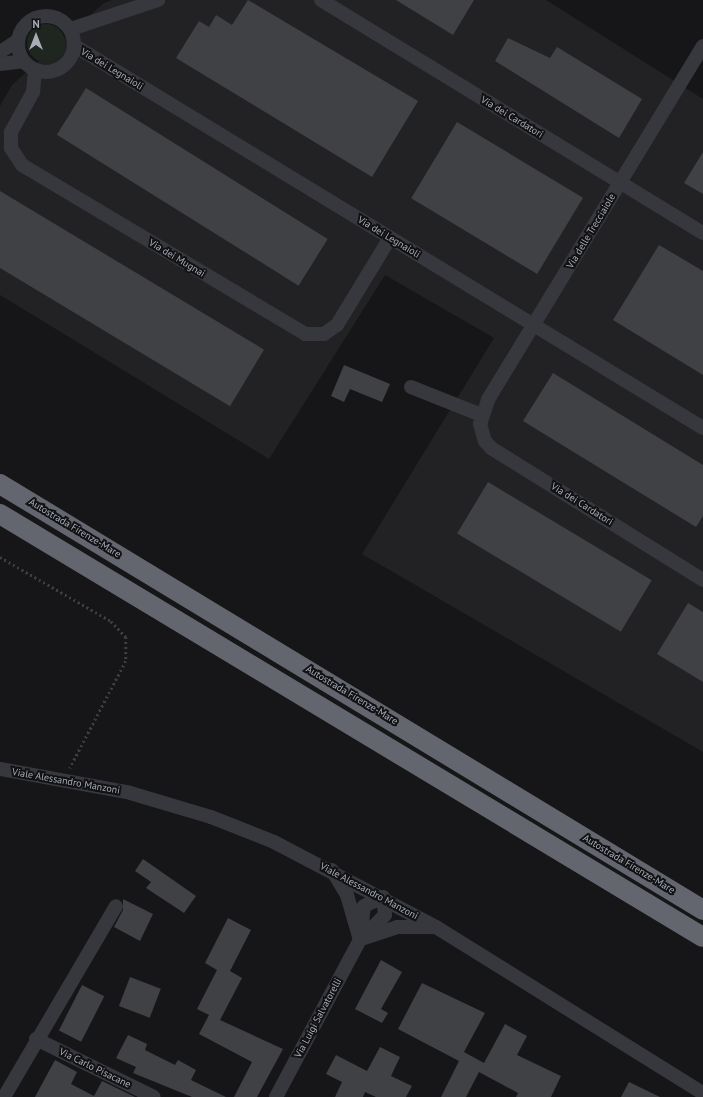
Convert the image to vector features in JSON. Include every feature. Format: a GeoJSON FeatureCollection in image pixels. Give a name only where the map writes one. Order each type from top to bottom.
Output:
{"type":"FeatureCollection","features":[{"type":"Feature","properties":{"kind":"highway","name":"Autostrada Firenze-Mare"},"geometry":{"type":"LineString","coordinates":[[0,484],[703,910]]}},
{"type":"Feature","properties":{"kind":"highway"},"geometry":{"type":"LineString","coordinates":[[0,514],[703,937]]}},
{"type":"Feature","properties":{"kind":"street"},"geometry":{"type":"LineString","coordinates":[[71,29],[158,0]]}},
{"type":"Feature","properties":{"kind":"street","name":"Via dei Cardatori"},"geometry":{"type":"LineString","coordinates":[[321,0],[703,234]]}},
{"type":"Feature","properties":{"kind":"street"},"geometry":{"type":"LineString","coordinates":[[0,52],[18,41],[28,21],[43,15],[59,18],[71,29],[75,46],[70,60],[50,72],[33,92]]}},
{"type":"Feature","properties":{"kind":"street"},"geometry":{"type":"LineString","coordinates":[[18,41],[23,61],[35,70],[50,72]]}},
{"type":"Feature","properties":{"kind":"street","name":"Via dei Legnaioli"},"geometry":{"type":"LineString","coordinates":[[75,46],[703,428]]}},
{"type":"Feature","properties":{"kind":"street","name":"Via delle Trecciaiole"},"geometry":{"type":"LineString","coordinates":[[480,416],[534,324],[703,46]]}},
{"type":"Feature","properties":{"kind":"street"},"geometry":{"type":"LineString","coordinates":[[0,64],[23,61]]}},
{"type":"Feature","properties":{"kind":"street","name":"Via dei Mugnai"},"geometry":{"type":"LineString","coordinates":[[35,70],[33,92],[11,132],[11,148],[22,165],[305,334],[324,334],[337,324],[390,238]]}},
{"type":"Feature","properties":{"kind":"street"},"geometry":{"type":"LineString","coordinates":[[411,387],[480,416]]}},
{"type":"Feature","properties":{"kind":"street","name":"Via dei Cardatori"},"geometry":{"type":"LineString","coordinates":[[480,416],[481,432],[491,448],[703,580]]}},
{"type":"Feature","properties":{"kind":"street","name":"Viale Alessandro Manzoni"},"geometry":{"type":"LineString","coordinates":[[0,769],[65,778],[211,817],[332,870],[436,927],[703,1093]]}},
{"type":"Feature","properties":{"kind":"street"},"geometry":{"type":"LineString","coordinates":[[332,870],[347,895],[360,940],[397,927],[436,927]]}},
{"type":"Feature","properties":{"kind":"street","name":"Via Luigi Salvatorelli"},"geometry":{"type":"LineString","coordinates":[[276,1097],[360,940],[385,915],[383,897],[364,906],[360,940]]}},
{"type":"Feature","properties":{"kind":"street"},"geometry":{"type":"LineString","coordinates":[[4,1097],[36,1039],[116,906]]}},
{"type":"Feature","properties":{"kind":"street","name":"Via Carlo Pisacane"},"geometry":{"type":"LineString","coordinates":[[36,1039],[154,1097]]}},
{"type":"Feature","properties":{"kind":"path"},"geometry":{"type":"LineString","coordinates":[[0,557],[111,621],[126,637],[126,661],[65,778]]}},
{"type":"Feature","properties":{"kind":"shaded area"},"geometry":{"type":"Polygon","coordinates":[[[112,0],[546,0],[703,99],[703,752],[362,554],[494,338],[385,275],[269,459],[0,295],[0,106],[12,85],[104,3],[112,0]]]}},
{"type":"Feature","properties":{"kind":"shaded area"},"geometry":{"type":"Polygon","coordinates":[[[42,24],[50,24],[57,27],[62,32],[65,43],[62,54],[57,59],[50,62],[42,62],[35,59],[30,54],[27,47],[27,39],[30,32],[35,27],[42,24]]]}},
{"type":"Feature","properties":{"kind":"building"},"geometry":{"type":"Polygon","coordinates":[[[248,0],[418,101],[372,177],[176,58],[199,21],[209,27],[216,15],[232,25],[248,0]]]}},
{"type":"Feature","properties":{"kind":"building"},"geometry":{"type":"Polygon","coordinates":[[[396,0],[474,0],[453,35],[396,0]]]}},
{"type":"Feature","properties":{"kind":"building"},"geometry":{"type":"Polygon","coordinates":[[[508,38],[550,58],[557,47],[642,99],[619,138],[495,61],[508,38]]]}},
{"type":"Feature","properties":{"kind":"building"},"geometry":{"type":"Polygon","coordinates":[[[86,88],[328,239],[299,286],[57,135],[86,88]]]}},
{"type":"Feature","properties":{"kind":"building"},"geometry":{"type":"Polygon","coordinates":[[[457,122],[583,198],[537,274],[411,198],[457,122]]]}},
{"type":"Feature","properties":{"kind":"building"},"geometry":{"type":"Polygon","coordinates":[[[703,152],[703,194],[684,183],[703,152]]]}},
{"type":"Feature","properties":{"kind":"building"},"geometry":{"type":"Polygon","coordinates":[[[0,191],[264,350],[230,406],[0,268],[0,191]]]}},
{"type":"Feature","properties":{"kind":"building"},"geometry":{"type":"Polygon","coordinates":[[[659,245],[703,271],[703,375],[613,320],[659,245]]]}},
{"type":"Feature","properties":{"kind":"building"},"geometry":{"type":"Polygon","coordinates":[[[344,365],[390,384],[382,402],[350,389],[344,402],[331,396],[344,365]]]}},
{"type":"Feature","properties":{"kind":"building"},"geometry":{"type":"Polygon","coordinates":[[[553,373],[703,465],[703,516],[696,527],[523,421],[553,373]]]}},
{"type":"Feature","properties":{"kind":"building"},"geometry":{"type":"Polygon","coordinates":[[[488,482],[652,580],[621,632],[457,533],[488,482]]]}},
{"type":"Feature","properties":{"kind":"building"},"geometry":{"type":"Polygon","coordinates":[[[688,603],[703,612],[703,682],[657,654],[688,603]]]}},
{"type":"Feature","properties":{"kind":"building"},"geometry":{"type":"Polygon","coordinates":[[[143,859],[196,896],[184,913],[146,888],[151,882],[135,871],[143,859]]]}},
{"type":"Feature","properties":{"kind":"building"},"geometry":{"type":"Polygon","coordinates":[[[123,899],[153,914],[140,941],[114,927],[123,910],[123,899]]]}},
{"type":"Feature","properties":{"kind":"building"},"geometry":{"type":"Polygon","coordinates":[[[228,918],[251,930],[230,971],[242,978],[220,1020],[283,1049],[257,1097],[234,1097],[252,1062],[199,1034],[209,1015],[197,1009],[217,970],[205,963],[228,918]]]}},
{"type":"Feature","properties":{"kind":"building"},"geometry":{"type":"Polygon","coordinates":[[[381,960],[402,972],[381,1009],[388,1013],[382,1023],[355,1009],[381,960]]]}},
{"type":"Feature","properties":{"kind":"building"},"geometry":{"type":"Polygon","coordinates":[[[130,977],[161,989],[150,1018],[119,1006],[130,977]]]}},
{"type":"Feature","properties":{"kind":"building"},"geometry":{"type":"Polygon","coordinates":[[[422,983],[485,1013],[464,1052],[484,1063],[505,1024],[527,1036],[517,1055],[561,1076],[551,1097],[516,1097],[518,1093],[479,1072],[466,1097],[441,1097],[459,1061],[398,1029],[422,983]]]}},
{"type":"Feature","properties":{"kind":"building"},"geometry":{"type":"Polygon","coordinates":[[[82,985],[104,996],[81,1042],[59,1030],[82,985]]]}},
{"type":"Feature","properties":{"kind":"building"},"geometry":{"type":"Polygon","coordinates":[[[128,1035],[147,1044],[145,1050],[175,1065],[178,1060],[196,1070],[191,1080],[226,1097],[192,1097],[133,1073],[136,1067],[116,1058],[128,1035]]]}},
{"type":"Feature","properties":{"kind":"building"},"geometry":{"type":"Polygon","coordinates":[[[380,1047],[400,1057],[391,1076],[412,1086],[406,1097],[376,1097],[365,1092],[363,1097],[335,1097],[342,1082],[326,1074],[336,1055],[367,1071],[380,1047]]]}},
{"type":"Feature","properties":{"kind":"building"},"geometry":{"type":"Polygon","coordinates":[[[55,1060],[77,1072],[71,1084],[94,1096],[102,1081],[135,1097],[35,1097],[55,1060]]]}},
{"type":"Feature","properties":{"kind":"building"},"geometry":{"type":"Polygon","coordinates":[[[629,1082],[660,1097],[621,1097],[629,1082]]]}}]}
